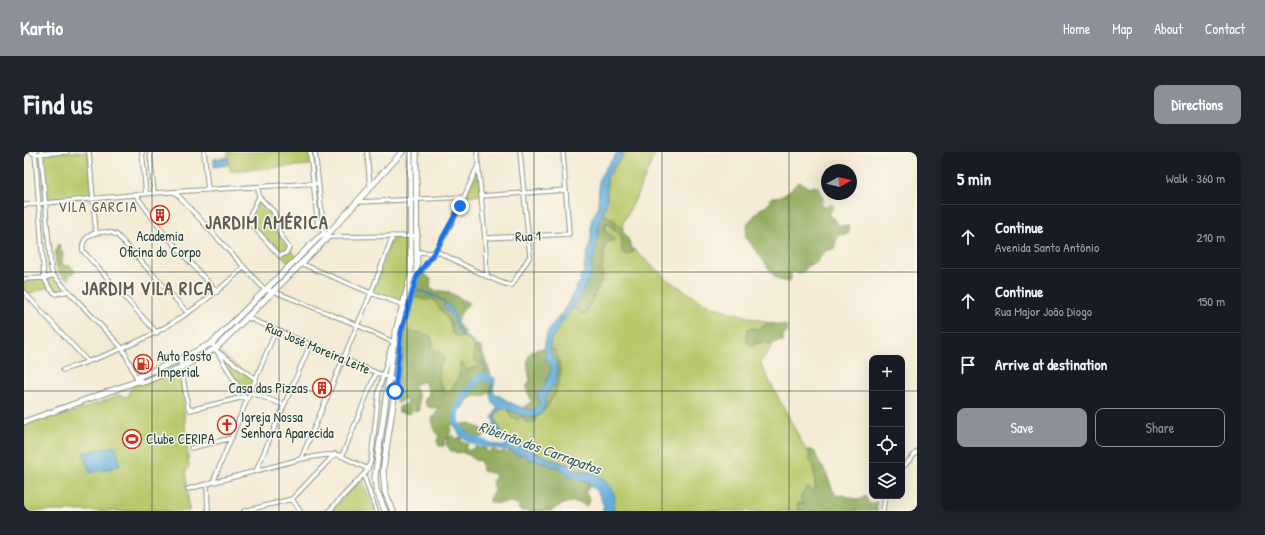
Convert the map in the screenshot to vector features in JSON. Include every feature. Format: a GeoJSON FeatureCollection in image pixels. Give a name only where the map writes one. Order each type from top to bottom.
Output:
{"type":"FeatureCollection","features":[{"type":"Feature","properties":{"kind":"street"},"geometry":{"type":"LineString","coordinates":[[24,152],[67,152]]}},
{"type":"Feature","properties":{"kind":"street"},"geometry":{"type":"LineString","coordinates":[[89,152],[96,233]]}},
{"type":"Feature","properties":{"kind":"street"},"geometry":{"type":"LineString","coordinates":[[142,152],[146,194]]}},
{"type":"Feature","properties":{"kind":"street"},"geometry":{"type":"LineString","coordinates":[[150,152],[154,193]]}},
{"type":"Feature","properties":{"kind":"street"},"geometry":{"type":"LineString","coordinates":[[204,152],[208,190]]}},
{"type":"Feature","properties":{"kind":"street"},"geometry":{"type":"LineString","coordinates":[[310,152],[318,226],[321,227],[326,235]]}},
{"type":"Feature","properties":{"kind":"street"},"geometry":{"type":"LineString","coordinates":[[315,152],[323,224],[321,227]]}},
{"type":"Feature","properties":{"kind":"street"},"geometry":{"type":"LineString","coordinates":[[367,152],[370,189]]}},
{"type":"Feature","properties":{"kind":"street"},"geometry":{"type":"LineString","coordinates":[[138,381],[140,376],[180,360],[212,343],[265,290],[326,235],[359,202],[402,152]]}},
{"type":"Feature","properties":{"kind":"street"},"geometry":{"type":"LineString","coordinates":[[393,511],[385,492],[383,470],[411,275],[412,236],[410,152]]}},
{"type":"Feature","properties":{"kind":"street"},"geometry":{"type":"LineString","coordinates":[[416,152],[418,199],[417,276]]}},
{"type":"Feature","properties":{"kind":"street"},"geometry":{"type":"LineString","coordinates":[[477,152],[487,276]]}},
{"type":"Feature","properties":{"kind":"street"},"geometry":{"type":"LineString","coordinates":[[436,250],[508,286],[512,285],[529,259],[520,152]]}},
{"type":"Feature","properties":{"kind":"street"},"geometry":{"type":"LineString","coordinates":[[481,196],[566,190],[563,152]]}},
{"type":"Feature","properties":{"kind":"street"},"geometry":{"type":"LineString","coordinates":[[35,153],[44,278],[50,289],[56,294],[69,291]]}},
{"type":"Feature","properties":{"kind":"street"},"geometry":{"type":"LineString","coordinates":[[41,153],[49,264],[53,274],[124,350],[138,381]]}},
{"type":"Feature","properties":{"kind":"street"},"geometry":{"type":"LineString","coordinates":[[329,511],[365,474],[368,469],[372,455],[379,390],[393,342],[406,306],[417,276],[436,250],[465,197],[478,165]]}},
{"type":"Feature","properties":{"kind":"street"},"geometry":{"type":"LineString","coordinates":[[24,205],[154,193],[258,188],[318,183]]}},
{"type":"Feature","properties":{"kind":"street"},"geometry":{"type":"LineString","coordinates":[[258,188],[259,197],[250,215],[249,222],[280,256],[285,254],[289,248],[280,234],[275,214],[259,197]]}},
{"type":"Feature","properties":{"kind":"street","name":"Rua 1"},"geometry":{"type":"LineString","coordinates":[[485,238],[569,234],[566,190]]}},
{"type":"Feature","properties":{"kind":"street"},"geometry":{"type":"LineString","coordinates":[[175,192],[243,268],[265,290],[273,291],[357,325],[400,345]]}},
{"type":"Feature","properties":{"kind":"street"},"geometry":{"type":"LineString","coordinates":[[136,195],[162,231],[218,292]]}},
{"type":"Feature","properties":{"kind":"street"},"geometry":{"type":"LineString","coordinates":[[359,202],[465,197]]}},
{"type":"Feature","properties":{"kind":"street"},"geometry":{"type":"LineString","coordinates":[[157,333],[83,251],[82,247],[86,238],[96,233],[112,232],[117,235],[188,314]]}},
{"type":"Feature","properties":{"kind":"street"},"geometry":{"type":"LineString","coordinates":[[326,235],[418,236]]}},
{"type":"Feature","properties":{"kind":"street"},"geometry":{"type":"LineString","coordinates":[[24,422],[138,381],[144,382],[182,367],[216,350],[301,264],[326,235]]}},
{"type":"Feature","properties":{"kind":"street"},"geometry":{"type":"LineString","coordinates":[[301,459],[371,293],[393,236]]}},
{"type":"Feature","properties":{"kind":"street"},"geometry":{"type":"LineString","coordinates":[[418,252],[431,253],[436,250]]}},
{"type":"Feature","properties":{"kind":"street"},"geometry":{"type":"LineString","coordinates":[[296,261],[371,293],[406,306]]}},
{"type":"Feature","properties":{"kind":"street"},"geometry":{"type":"LineString","coordinates":[[63,370],[124,350],[157,333],[188,314],[218,292],[243,268]]}},
{"type":"Feature","properties":{"kind":"street"},"geometry":{"type":"LineString","coordinates":[[24,279],[44,278],[53,274]]}},
{"type":"Feature","properties":{"kind":"street"},"geometry":{"type":"LineString","coordinates":[[411,275],[417,276]]}},
{"type":"Feature","properties":{"kind":"street"},"geometry":{"type":"LineString","coordinates":[[24,292],[88,362]]}},
{"type":"Feature","properties":{"kind":"street","name":"Rua José Moreira Leite"},"geometry":{"type":"LineString","coordinates":[[241,314],[247,318],[396,381]]}},
{"type":"Feature","properties":{"kind":"street"},"geometry":{"type":"LineString","coordinates":[[213,482],[232,438],[245,399],[256,379],[276,330]]}},
{"type":"Feature","properties":{"kind":"street"},"geometry":{"type":"LineString","coordinates":[[385,511],[376,489],[375,477],[390,379],[393,342]]}},
{"type":"Feature","properties":{"kind":"street"},"geometry":{"type":"LineString","coordinates":[[212,343],[245,399]]}},
{"type":"Feature","properties":{"kind":"street"},"geometry":{"type":"LineString","coordinates":[[256,472],[310,345]]}},
{"type":"Feature","properties":{"kind":"street"},"geometry":{"type":"LineString","coordinates":[[216,350],[256,379]]}},
{"type":"Feature","properties":{"kind":"street"},"geometry":{"type":"LineString","coordinates":[[180,360],[188,407],[192,410],[245,399]]}},
{"type":"Feature","properties":{"kind":"street"},"geometry":{"type":"LineString","coordinates":[[342,456],[376,373]]}},
{"type":"Feature","properties":{"kind":"street"},"geometry":{"type":"LineString","coordinates":[[250,392],[284,406]]}},
{"type":"Feature","properties":{"kind":"street"},"geometry":{"type":"LineString","coordinates":[[191,448],[232,438]]}},
{"type":"Feature","properties":{"kind":"street"},"geometry":{"type":"LineString","coordinates":[[905,465],[917,452]]}},
{"type":"Feature","properties":{"kind":"street"},"geometry":{"type":"LineString","coordinates":[[188,489],[301,459],[335,454],[368,469]]}},
{"type":"Feature","properties":{"kind":"street"},"geometry":{"type":"LineString","coordinates":[[244,511],[292,499],[335,454]]}},
{"type":"Feature","properties":{"kind":"street"},"geometry":{"type":"LineString","coordinates":[[365,474],[365,483],[376,511]]}},
{"type":"Feature","properties":{"kind":"street"},"geometry":{"type":"LineString","coordinates":[[207,484],[208,511]]}},
{"type":"Feature","properties":{"kind":"street"},"geometry":{"type":"LineString","coordinates":[[292,499],[300,511]]}},
{"type":"Feature","properties":{"kind":"street"},"geometry":{"type":"LineString","coordinates":[[883,511],[885,499]]}},
{"type":"Feature","properties":{"kind":"green space"},"geometry":{"type":"Polygon","coordinates":[[[41,152],[88,152],[92,197],[46,201],[41,152]]]}},
{"type":"Feature","properties":{"kind":"green space"},"geometry":{"type":"Polygon","coordinates":[[[228,152],[309,152],[310,165],[230,171],[228,152]]]}},
{"type":"Feature","properties":{"kind":"green space"},"geometry":{"type":"Polygon","coordinates":[[[625,152],[656,152],[633,204],[623,222],[623,230],[608,216],[603,215],[607,197],[607,177],[625,152]]]}},
{"type":"Feature","properties":{"kind":"green space"},"geometry":{"type":"Polygon","coordinates":[[[478,169],[481,195],[466,196],[478,169]]]}},
{"type":"Feature","properties":{"kind":"green space"},"geometry":{"type":"Polygon","coordinates":[[[799,182],[810,188],[813,186],[819,187],[821,200],[823,200],[821,207],[832,204],[834,208],[830,212],[830,217],[834,218],[839,226],[849,226],[850,229],[848,234],[838,235],[834,249],[825,251],[816,263],[809,265],[803,272],[798,273],[791,271],[791,278],[789,282],[779,280],[775,277],[745,236],[748,223],[760,209],[767,206],[772,197],[783,196],[799,182]]]}},
{"type":"Feature","properties":{"kind":"green space"},"geometry":{"type":"Polygon","coordinates":[[[260,199],[273,212],[283,242],[297,257],[290,264],[251,225],[250,215],[260,199]]]}},
{"type":"Feature","properties":{"kind":"green space"},"geometry":{"type":"Polygon","coordinates":[[[603,215],[609,217],[618,224],[628,239],[633,252],[627,255],[622,253],[622,237],[609,223],[605,223],[605,233],[612,236],[614,240],[605,243],[602,272],[603,281],[599,284],[598,290],[594,292],[591,304],[587,308],[588,312],[585,315],[573,308],[590,277],[599,224],[603,215]]]}},
{"type":"Feature","properties":{"kind":"green space"},"geometry":{"type":"Polygon","coordinates":[[[605,223],[608,223],[622,237],[623,242],[621,249],[633,252],[633,249],[668,280],[701,301],[714,307],[769,323],[758,329],[751,328],[747,333],[747,337],[756,343],[766,342],[769,344],[775,342],[760,363],[806,450],[809,450],[808,453],[814,466],[815,488],[812,492],[805,490],[804,504],[800,503],[797,509],[807,511],[613,511],[614,505],[610,488],[599,476],[590,472],[571,469],[568,461],[567,465],[508,442],[495,420],[495,416],[498,412],[503,408],[508,409],[511,418],[518,419],[523,416],[535,418],[555,395],[555,350],[550,349],[550,343],[558,327],[573,308],[582,314],[588,313],[587,308],[593,299],[602,278],[601,274],[605,243],[612,236],[605,233],[605,223]]]}},
{"type":"Feature","properties":{"kind":"green space"},"geometry":{"type":"Polygon","coordinates":[[[393,236],[412,236],[411,273],[403,305],[371,293],[393,236]]]}},
{"type":"Feature","properties":{"kind":"green space"},"geometry":{"type":"Polygon","coordinates":[[[58,244],[60,245],[59,249],[63,253],[62,265],[70,266],[74,269],[74,273],[70,274],[69,279],[60,274],[56,264],[56,248],[58,244]]]}},
{"type":"Feature","properties":{"kind":"green space"},"geometry":{"type":"Polygon","coordinates":[[[411,273],[420,273],[427,276],[431,280],[430,287],[432,290],[449,292],[469,303],[461,313],[457,322],[464,332],[464,336],[459,338],[452,333],[451,323],[433,299],[426,300],[406,295],[411,273]]]}},
{"type":"Feature","properties":{"kind":"green space"},"geometry":{"type":"Polygon","coordinates":[[[53,275],[68,291],[58,293],[52,290],[46,278],[53,275]]]}},
{"type":"Feature","properties":{"kind":"green space"},"geometry":{"type":"Polygon","coordinates":[[[44,278],[49,287],[24,295],[24,280],[44,278]]]}},
{"type":"Feature","properties":{"kind":"green space"},"geometry":{"type":"Polygon","coordinates":[[[412,296],[423,299],[433,299],[451,324],[451,330],[461,338],[464,337],[471,341],[475,347],[478,363],[484,363],[484,365],[466,370],[460,364],[459,375],[450,392],[445,393],[439,380],[439,367],[444,361],[441,352],[432,349],[431,337],[402,331],[412,296]]]}},
{"type":"Feature","properties":{"kind":"green space"},"geometry":{"type":"Polygon","coordinates":[[[769,323],[787,326],[788,332],[782,336],[784,339],[783,341],[773,342],[771,344],[763,342],[753,346],[747,343],[746,340],[748,329],[758,329],[769,323]]]}},
{"type":"Feature","properties":{"kind":"green space"},"geometry":{"type":"Polygon","coordinates":[[[410,330],[412,333],[420,332],[431,337],[434,344],[431,346],[432,349],[444,355],[444,361],[439,367],[439,380],[445,393],[450,392],[458,379],[460,372],[459,364],[462,363],[467,370],[484,365],[484,363],[478,363],[474,355],[475,346],[481,347],[492,378],[491,392],[488,392],[486,395],[472,397],[467,401],[463,408],[457,409],[456,424],[459,425],[469,423],[484,430],[485,436],[480,437],[479,442],[473,444],[459,434],[458,429],[451,423],[450,434],[444,442],[444,446],[439,446],[437,441],[439,436],[433,428],[432,419],[440,407],[431,408],[427,406],[424,401],[429,394],[424,381],[413,385],[418,394],[419,410],[414,411],[413,404],[411,405],[411,413],[399,412],[399,407],[406,404],[407,400],[404,399],[398,403],[396,401],[402,331],[410,330]]]}},
{"type":"Feature","properties":{"kind":"green space"},"geometry":{"type":"Polygon","coordinates":[[[546,348],[555,350],[560,365],[560,378],[556,391],[541,414],[535,418],[535,422],[525,422],[523,416],[518,419],[511,418],[508,409],[512,404],[523,408],[532,401],[528,394],[527,388],[530,381],[528,361],[531,353],[534,350],[546,348]]]}},
{"type":"Feature","properties":{"kind":"green space"},"geometry":{"type":"Polygon","coordinates":[[[219,352],[254,380],[245,399],[219,352]]]}},
{"type":"Feature","properties":{"kind":"green space"},"geometry":{"type":"Polygon","coordinates":[[[180,368],[189,467],[186,469],[189,511],[24,511],[24,424],[63,409],[66,415],[115,397],[116,395],[128,397],[132,387],[180,368]]]}},
{"type":"Feature","properties":{"kind":"green space"},"geometry":{"type":"Polygon","coordinates":[[[453,435],[455,439],[461,437],[461,444],[464,442],[468,444],[464,450],[467,449],[469,451],[476,446],[478,448],[485,448],[488,453],[492,449],[500,453],[504,451],[507,454],[510,450],[521,455],[525,453],[532,460],[535,459],[554,467],[557,466],[572,478],[575,477],[589,482],[590,484],[587,491],[583,490],[590,498],[589,503],[586,506],[578,502],[569,502],[552,511],[522,511],[518,509],[519,505],[515,503],[490,502],[490,497],[494,490],[492,482],[496,476],[495,474],[482,471],[481,461],[474,460],[471,456],[461,452],[457,453],[451,451],[446,444],[448,438],[453,435]]]}},
{"type":"Feature","properties":{"kind":"green space"},"geometry":{"type":"Polygon","coordinates":[[[810,449],[815,452],[818,461],[826,472],[837,496],[843,495],[859,500],[865,496],[869,504],[877,502],[876,508],[878,511],[807,511],[797,509],[798,503],[804,504],[800,498],[806,488],[810,488],[812,492],[815,488],[814,466],[809,459],[810,455],[808,453],[810,449]]]}},
{"type":"Feature","properties":{"kind":"green space"},"geometry":{"type":"Polygon","coordinates":[[[363,477],[363,482],[375,511],[330,511],[363,477]]]}},
{"type":"Feature","properties":{"kind":"water"},"geometry":{"type":"Polygon","coordinates":[[[618,152],[625,152],[607,177],[607,201],[599,227],[590,277],[573,308],[561,323],[550,342],[550,352],[556,362],[558,371],[555,383],[545,397],[545,407],[540,415],[531,417],[503,408],[497,412],[495,417],[496,421],[508,442],[505,442],[501,435],[491,426],[495,423],[492,417],[497,409],[496,405],[492,402],[490,395],[492,385],[487,380],[474,387],[464,396],[457,409],[456,416],[456,424],[463,428],[480,443],[485,441],[504,447],[505,444],[512,443],[566,465],[568,461],[571,469],[595,473],[612,488],[615,498],[613,511],[602,511],[604,507],[600,498],[595,489],[589,486],[589,482],[579,481],[575,477],[572,478],[557,466],[554,467],[535,459],[530,460],[526,457],[525,453],[519,456],[507,450],[480,446],[464,439],[459,434],[453,415],[454,409],[472,381],[485,377],[485,372],[486,377],[495,381],[493,389],[494,393],[511,403],[531,410],[540,404],[537,395],[545,387],[551,369],[551,366],[546,361],[546,334],[562,313],[581,281],[579,279],[585,269],[584,267],[591,239],[591,221],[598,207],[599,179],[618,152]]]}},
{"type":"Feature","properties":{"kind":"water"},"geometry":{"type":"Polygon","coordinates":[[[227,157],[228,165],[214,167],[214,159],[227,157]]]}},
{"type":"Feature","properties":{"kind":"water"},"geometry":{"type":"Polygon","coordinates":[[[414,290],[429,293],[443,301],[426,294],[414,290]]]}},
{"type":"Feature","properties":{"kind":"water"},"geometry":{"type":"Polygon","coordinates":[[[445,302],[453,312],[461,333],[474,344],[459,333],[451,315],[444,308],[445,302]]]}},
{"type":"Feature","properties":{"kind":"water"},"geometry":{"type":"Polygon","coordinates":[[[116,446],[120,466],[90,473],[83,453],[116,446]]]}},
{"type":"Feature","properties":{"kind":"waterway","name":"Ribeirão dos Carrapatos"},"geometry":{"type":"LineString","coordinates":[[486,444],[466,436],[457,424],[456,417],[462,400],[475,381],[483,377],[487,377],[492,380]]}},
{"type":"Feature","properties":{"kind":"place","name":"Academia Oficina do Corpo"},"geometry":{"type":"Point","coordinates":[160,215]}},
{"type":"Feature","properties":{"kind":"place","name":"Auto Posto Imperial"},"geometry":{"type":"Point","coordinates":[143,364]}},
{"type":"Feature","properties":{"kind":"place","name":"Casa das Pizzas"},"geometry":{"type":"Point","coordinates":[322,388]}},
{"type":"Feature","properties":{"kind":"place","name":"Igreja Nossa Senhora Aparecida"},"geometry":{"type":"Point","coordinates":[227,425]}},
{"type":"Feature","properties":{"kind":"place","name":"Clube CERIPA"},"geometry":{"type":"Point","coordinates":[132,439]}},
{"type":"Feature","properties":{"kind":"district","name":"VILA GARCIA"},"geometry":{"type":"Point","coordinates":[98,207]}},
{"type":"Feature","properties":{"kind":"district","name":"JARDIM AMÉRICA"},"geometry":{"type":"Point","coordinates":[267,223]}},
{"type":"Feature","properties":{"kind":"district","name":"JARDIM VILA RICA"},"geometry":{"type":"Point","coordinates":[148,289]}},
{"type":"Feature","properties":{"kind":"route"},"geometry":{"type":"LineString","coordinates":[[395,391],[401,332],[417,276],[436,250],[460,206]]}}]}
